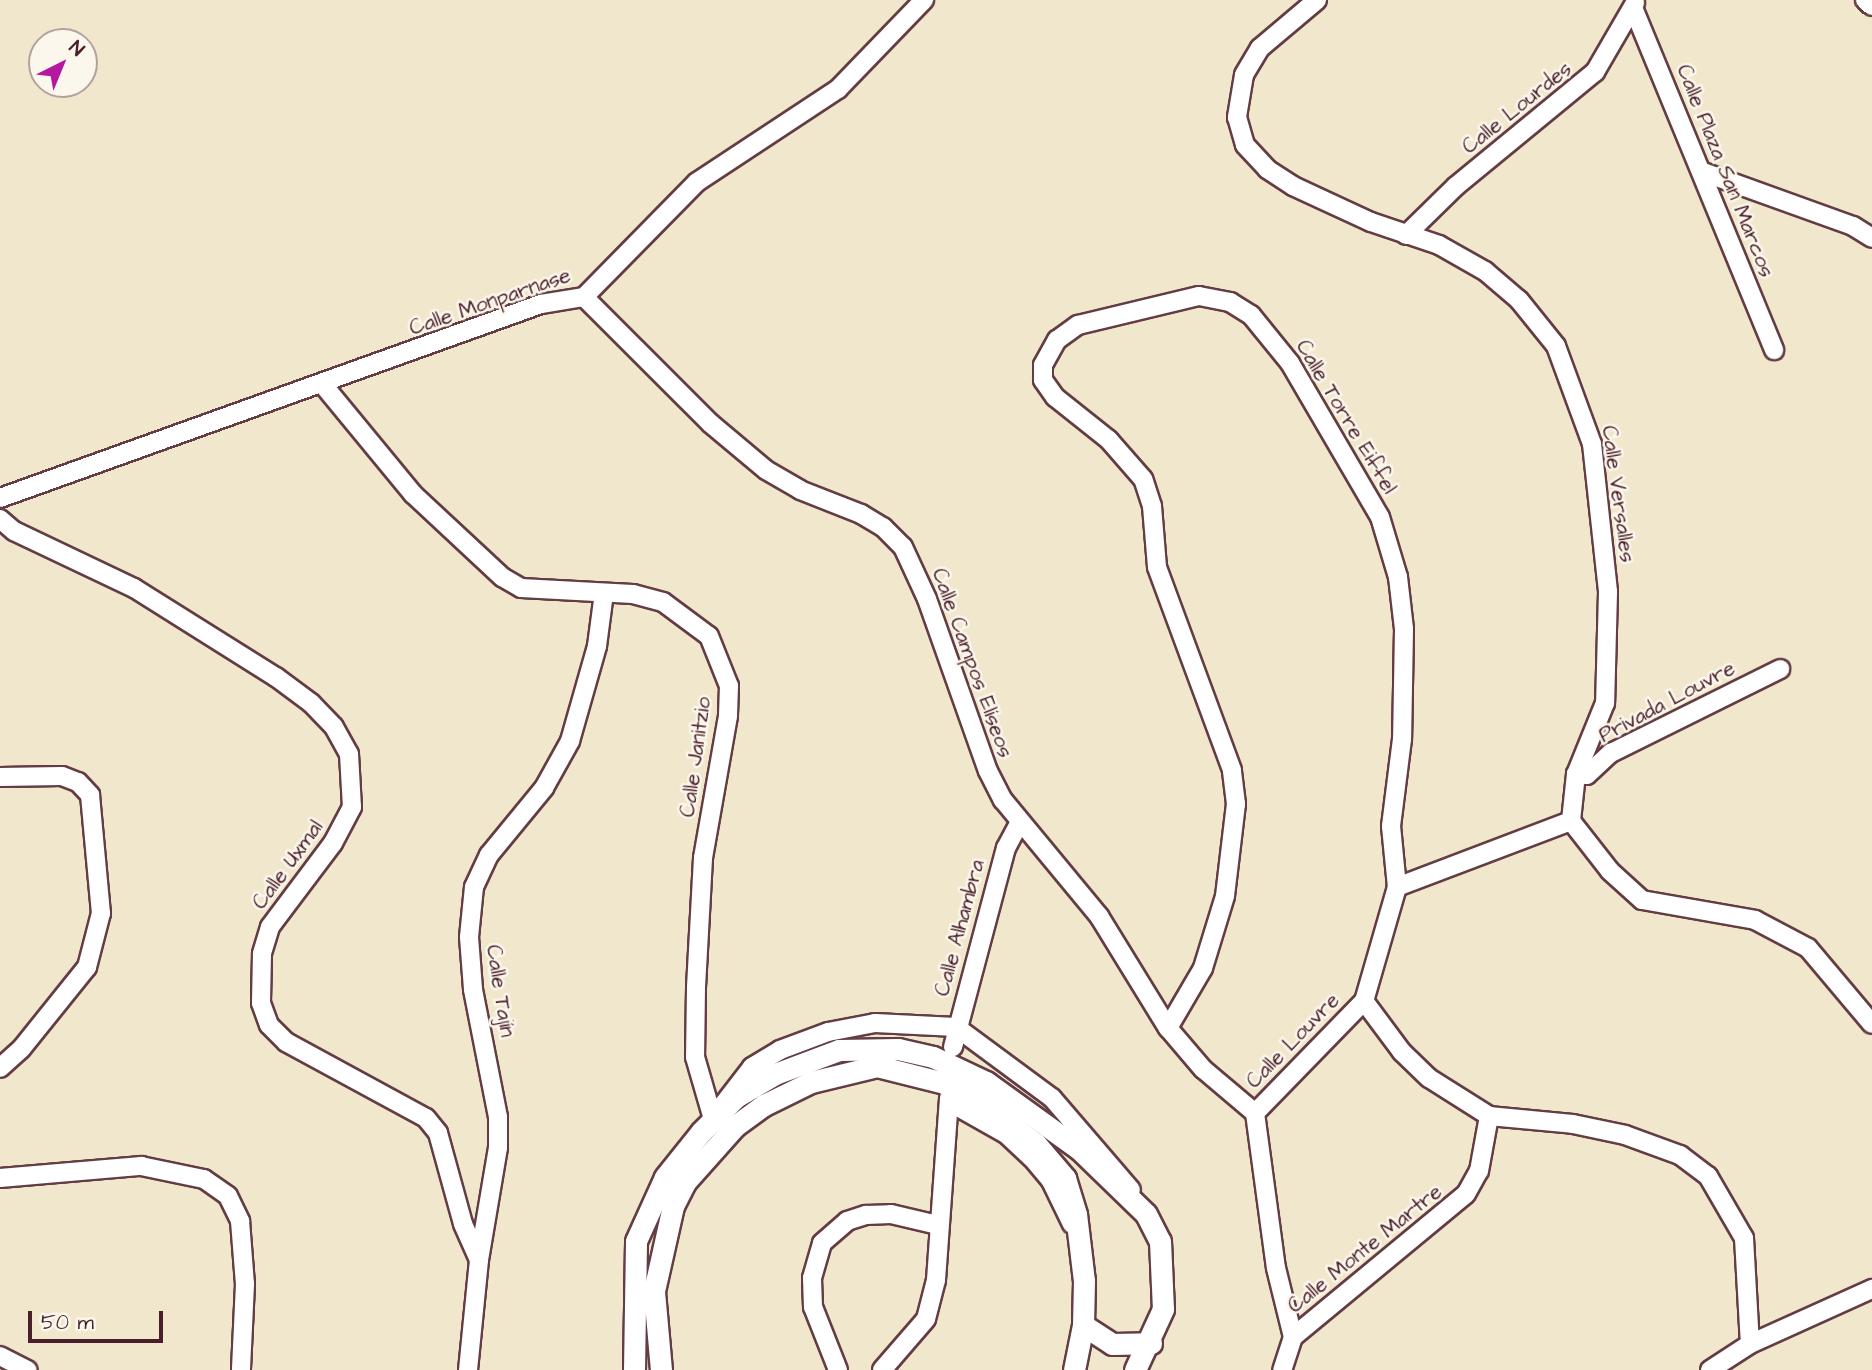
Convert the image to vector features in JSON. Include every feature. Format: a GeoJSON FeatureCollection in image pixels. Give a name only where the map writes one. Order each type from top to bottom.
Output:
{"type":"FeatureCollection","features":[{"type":"Feature","properties":{"kind":"street","name":"Calle Monparnase"},"geometry":{"type":"LineString","coordinates":[[0,498],[142,446],[324,386],[541,304],[583,296],[697,182],[838,89],[924,0]]}},
{"type":"Feature","properties":{"kind":"street","name":"Calle Versalles"},"geometry":{"type":"LineString","coordinates":[[1317,0],[1278,29],[1253,58],[1240,90],[1239,129],[1254,158],[1293,186],[1457,254],[1519,300],[1556,346],[1575,389],[1592,444],[1608,592],[1605,704],[1576,774],[1571,821]]}},
{"type":"Feature","properties":{"kind":"street"},"geometry":{"type":"LineString","coordinates":[[1865,0],[1872,6]]}},
{"type":"Feature","properties":{"kind":"street","name":"Calle Lourdes"},"geometry":{"type":"LineString","coordinates":[[1406,235],[1456,187],[1595,72],[1635,5]]}},
{"type":"Feature","properties":{"kind":"street","name":"Calle Plaza San Marcos"},"geometry":{"type":"LineString","coordinates":[[1635,5],[1774,350]]}},
{"type":"Feature","properties":{"kind":"street"},"geometry":{"type":"LineString","coordinates":[[1703,172],[1853,226],[1872,238]]}},
{"type":"Feature","properties":{"kind":"street","name":"Calle Campos Elíseos"},"geometry":{"type":"LineString","coordinates":[[583,296],[710,423],[766,470],[800,490],[861,514],[883,527],[903,547],[927,599],[988,771],[1019,824],[1100,916],[1168,1027],[1203,1069],[1255,1113]]}},
{"type":"Feature","properties":{"kind":"street","name":"Calle Torre Eiffel"},"geometry":{"type":"LineString","coordinates":[[1168,1027],[1203,968],[1225,896],[1236,804],[1232,771],[1157,567],[1152,506],[1143,479],[1109,440],[1055,397],[1043,380],[1048,353],[1057,340],[1078,325],[1199,296],[1230,302],[1251,315],[1290,363],[1346,455],[1380,517],[1399,590],[1406,674],[1391,827],[1397,887]]}},
{"type":"Feature","properties":{"kind":"street","name":"Calle Janitzio"},"geometry":{"type":"LineString","coordinates":[[324,386],[413,494],[502,577],[521,588],[653,599],[686,615],[709,636],[729,686],[728,716],[703,858],[695,1057],[716,1116]]}},
{"type":"Feature","properties":{"kind":"street","name":"Calle Uxmal"},"geometry":{"type":"LineString","coordinates":[[0,519],[14,531],[134,587],[276,677],[334,727],[349,754],[352,807],[333,843],[270,926],[262,954],[261,1003],[269,1025],[286,1042],[426,1118],[438,1133],[463,1224],[479,1260],[468,1370]]}},
{"type":"Feature","properties":{"kind":"street","name":"Calle Tajín"},"geometry":{"type":"LineString","coordinates":[[479,1260],[498,1148],[498,1116],[473,989],[469,937],[474,887],[489,855],[544,788],[570,741],[597,646],[604,593]]}},
{"type":"Feature","properties":{"kind":"street","name":"Privada Louvre"},"geometry":{"type":"LineString","coordinates":[[1576,774],[1587,775],[1611,753],[1780,669]]}},
{"type":"Feature","properties":{"kind":"street"},"geometry":{"type":"LineString","coordinates":[[0,777],[62,776],[78,782],[90,794],[101,913],[87,967],[30,1039],[0,1068]]}},
{"type":"Feature","properties":{"kind":"street"},"geometry":{"type":"LineString","coordinates":[[1397,887],[1571,821],[1610,871],[1642,900],[1755,920],[1808,948],[1872,1024]]}},
{"type":"Feature","properties":{"kind":"street","name":"Calle Alhambra"},"geometry":{"type":"LineString","coordinates":[[953,1046],[1006,848],[1019,824]]}},
{"type":"Feature","properties":{"kind":"street","name":"Calle Louvre"},"geometry":{"type":"LineString","coordinates":[[1293,1337],[1276,1268],[1255,1113],[1364,1000],[1397,887]]}},
{"type":"Feature","properties":{"kind":"street"},"geometry":{"type":"LineString","coordinates":[[1364,1000],[1402,1052],[1429,1078],[1489,1116],[1625,1135],[1680,1155],[1708,1176],[1744,1238],[1750,1344]]}},
{"type":"Feature","properties":{"kind":"street"},"geometry":{"type":"LineString","coordinates":[[634,1370],[636,1241],[665,1177],[716,1116],[732,1088],[751,1067],[780,1050],[816,1037],[875,1023],[957,1027],[1052,1098],[1097,1144],[1146,1214],[1160,1241],[1164,1284],[1163,1309],[1151,1343],[1135,1370]]}},
{"type":"Feature","properties":{"kind":"street"},"geometry":{"type":"LineString","coordinates":[[716,1116],[775,1074],[839,1051],[898,1049],[921,1054],[986,1082],[1038,1117],[1146,1214]]}},
{"type":"Feature","properties":{"kind":"street"},"geometry":{"type":"LineString","coordinates":[[661,1370],[654,1291],[673,1206],[686,1181],[735,1126],[764,1105],[811,1082],[851,1070],[898,1068],[974,1097],[1007,1119],[1052,1160],[1065,1178],[1080,1240],[1083,1325],[1074,1370]]}},
{"type":"Feature","properties":{"kind":"street"},"geometry":{"type":"LineString","coordinates":[[882,1370],[926,1320],[936,1280],[949,1099],[1006,1134],[1032,1158],[1051,1181],[1080,1240]]}},
{"type":"Feature","properties":{"kind":"street","name":"Calle Monte Martre"},"geometry":{"type":"LineString","coordinates":[[1293,1337],[1466,1194],[1479,1171],[1489,1116]]}},
{"type":"Feature","properties":{"kind":"street"},"geometry":{"type":"LineString","coordinates":[[0,1178],[141,1166],[204,1179],[228,1196],[240,1221],[245,1284],[241,1370]]}},
{"type":"Feature","properties":{"kind":"street"},"geometry":{"type":"LineString","coordinates":[[838,1370],[813,1307],[813,1268],[822,1243],[847,1222],[866,1215],[891,1214],[938,1225]]}},
{"type":"Feature","properties":{"kind":"street"},"geometry":{"type":"LineString","coordinates":[[1710,1370],[1750,1344],[1872,1289]]}},
{"type":"Feature","properties":{"kind":"street"},"geometry":{"type":"LineString","coordinates":[[1083,1325],[1112,1344],[1151,1343]]}},
{"type":"Feature","properties":{"kind":"street"},"geometry":{"type":"LineString","coordinates":[[1282,1370],[1293,1337]]}},
{"type":"Feature","properties":{"kind":"street"},"geometry":{"type":"LineString","coordinates":[[0,1356],[28,1370]]}}]}
